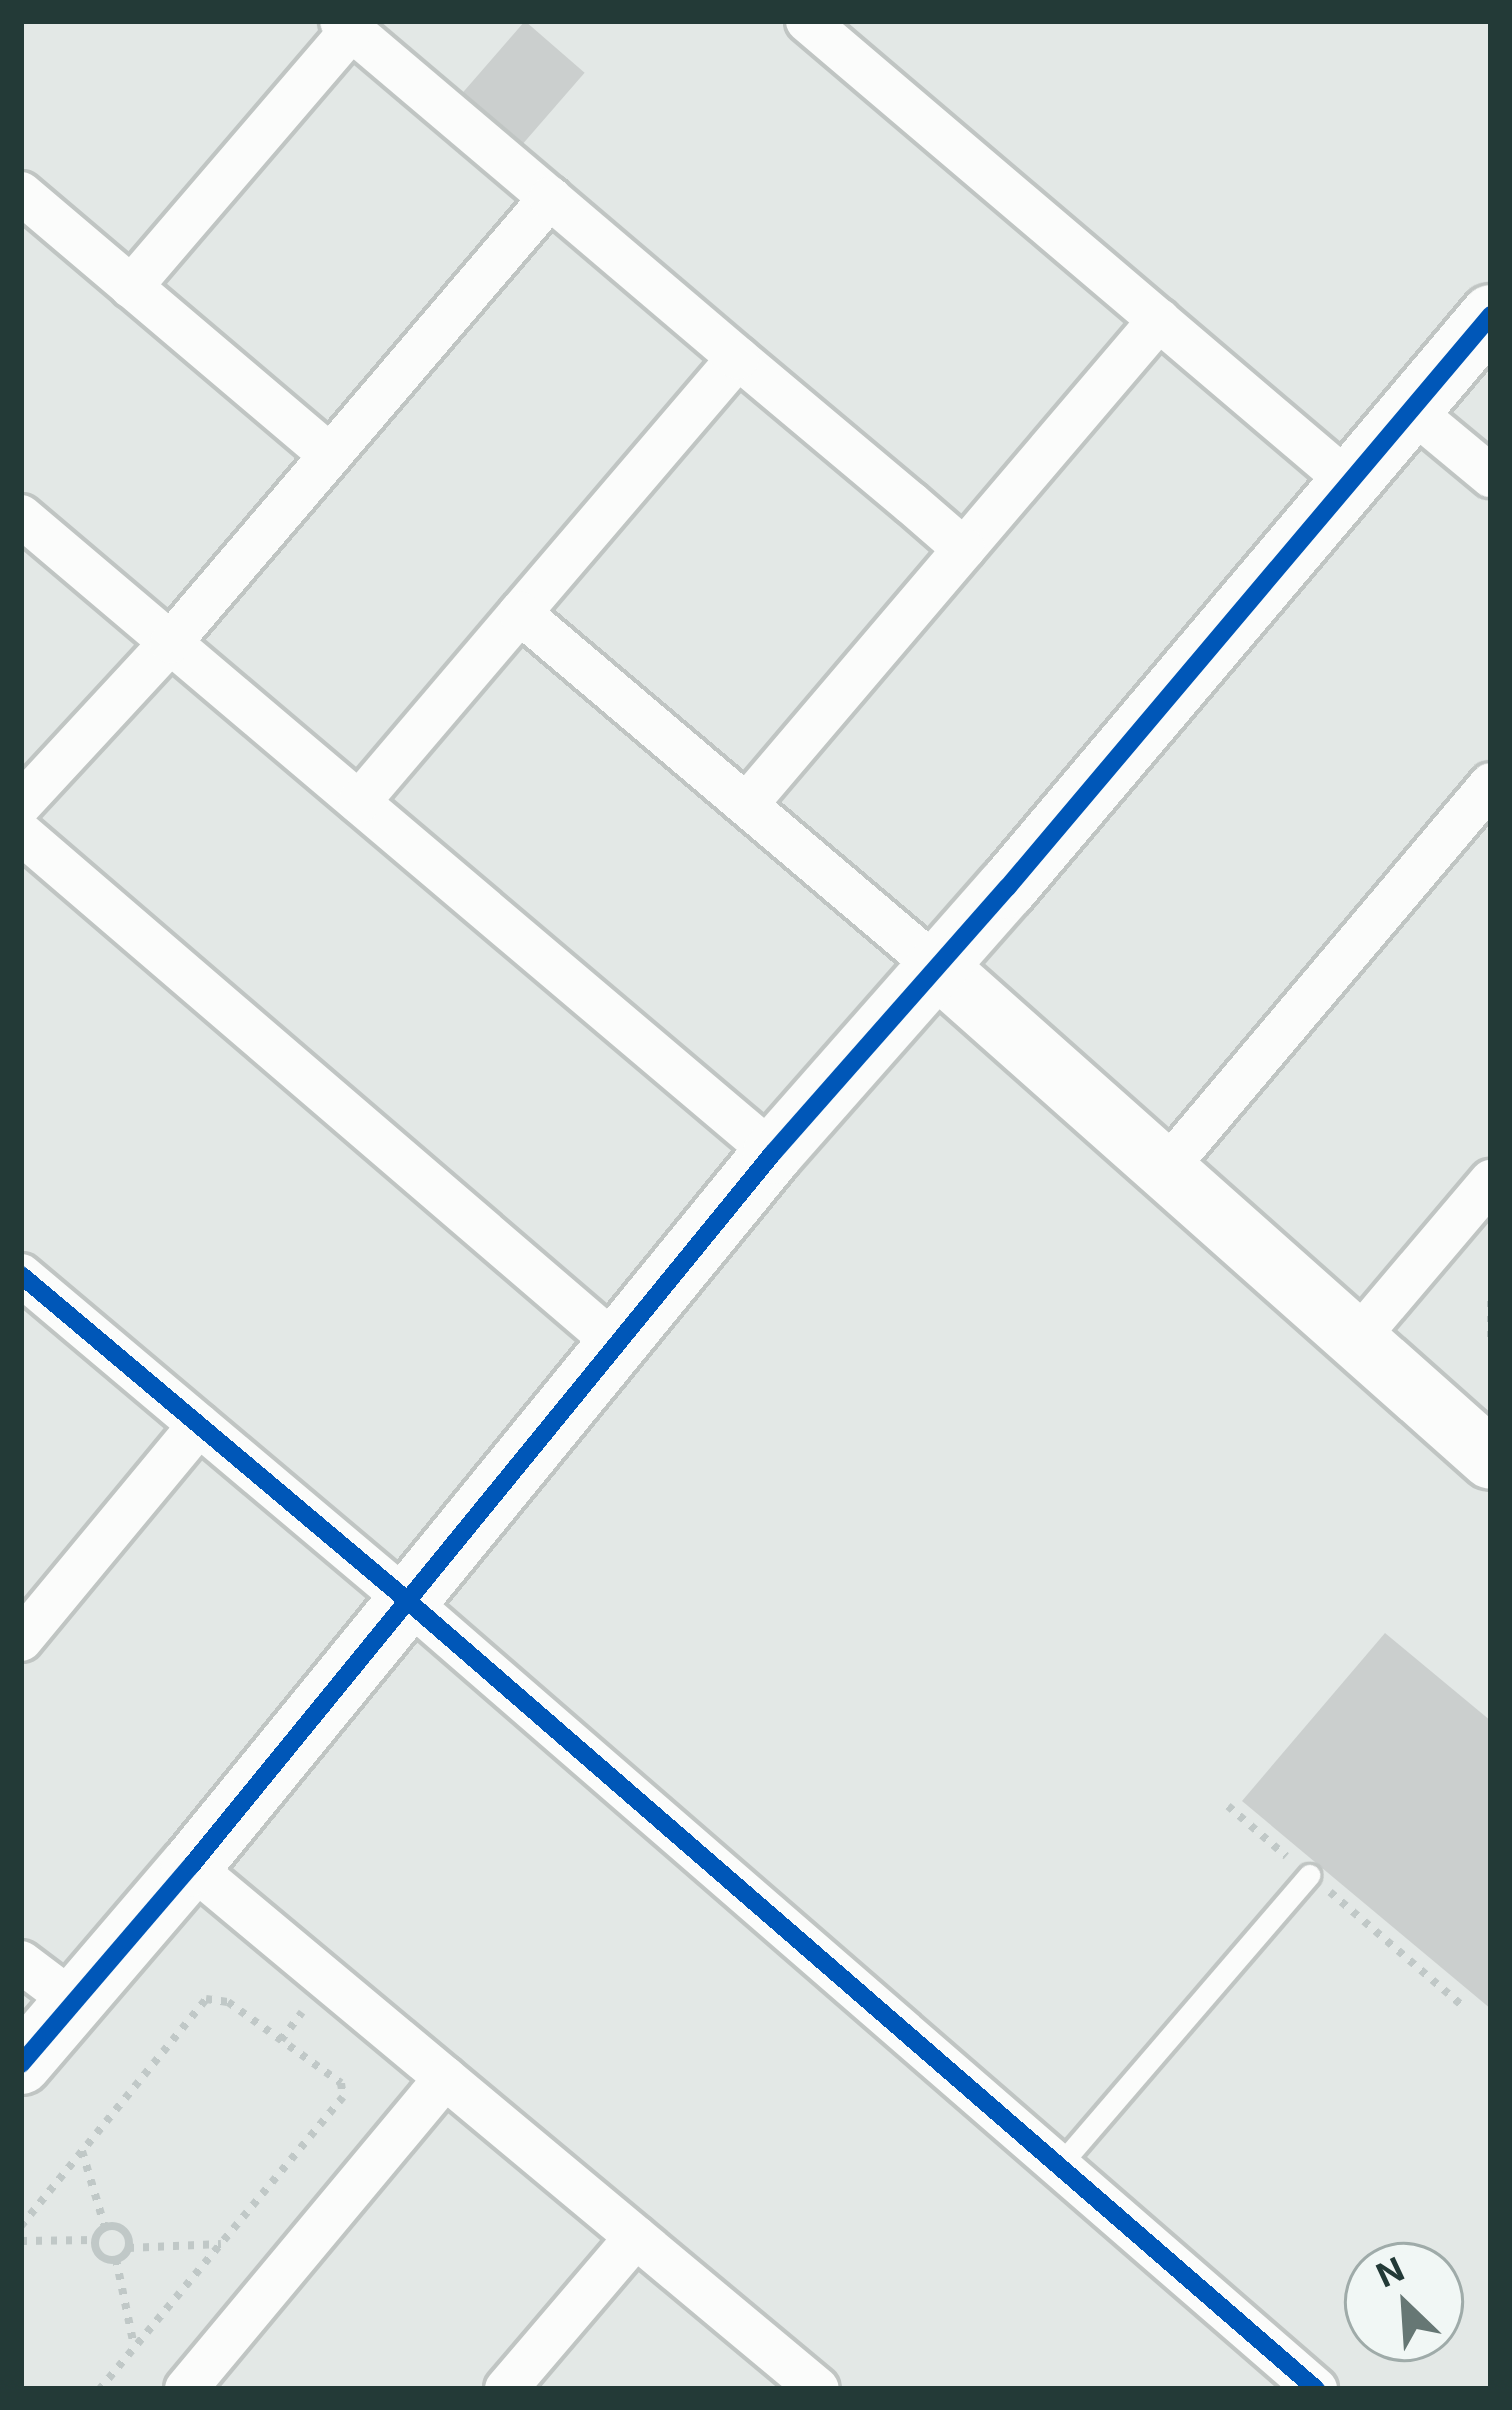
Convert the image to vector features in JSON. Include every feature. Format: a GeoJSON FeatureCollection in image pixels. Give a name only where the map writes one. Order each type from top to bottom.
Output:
{"type":"FeatureCollection","features":[{"type":"Feature","properties":{"kind":"street"},"geometry":{"type":"LineString","coordinates":[[807,21],[1348,482]]}},
{"type":"Feature","properties":{"kind":"street"},"geometry":{"type":"LineString","coordinates":[[131,287],[346,25],[964,549]]}},
{"type":"Feature","properties":{"kind":"street"},"geometry":{"type":"LineString","coordinates":[[21,194],[330,455]]}},
{"type":"Feature","properties":{"kind":"street"},"geometry":{"type":"LineString","coordinates":[[21,804],[171,642],[550,197]]}},
{"type":"Feature","properties":{"kind":"street"},"geometry":{"type":"LineString","coordinates":[[21,2064],[409,1602],[773,1153],[1491,315]]}},
{"type":"Feature","properties":{"kind":"street"},"geometry":{"type":"LineString","coordinates":[[746,805],[1159,320]]}},
{"type":"Feature","properties":{"kind":"street"},"geometry":{"type":"LineString","coordinates":[[359,802],[738,358]]}},
{"type":"Feature","properties":{"kind":"street"},"geometry":{"type":"LineString","coordinates":[[1409,408],[1491,476]]}},
{"type":"Feature","properties":{"kind":"street"},"geometry":{"type":"LineString","coordinates":[[21,516],[773,1153]]}},
{"type":"Feature","properties":{"kind":"street"},"geometry":{"type":"LineString","coordinates":[[520,613],[936,966],[1491,1460]]}},
{"type":"Feature","properties":{"kind":"street"},"geometry":{"type":"LineString","coordinates":[[1165,1170],[1491,784]]}},
{"type":"Feature","properties":{"kind":"street"},"geometry":{"type":"LineString","coordinates":[[21,833],[617,1345]]}},
{"type":"Feature","properties":{"kind":"street"},"geometry":{"type":"LineString","coordinates":[[1356,1340],[1491,1180]]}},
{"type":"Feature","properties":{"kind":"street"},"geometry":{"type":"LineString","coordinates":[[21,1275],[409,1602],[1316,2389]]}},
{"type":"Feature","properties":{"kind":"street"},"geometry":{"type":"LineString","coordinates":[[25,1628],[199,1425]]}},
{"type":"Feature","properties":{"kind":"street"},"geometry":{"type":"LineString","coordinates":[[191,1866],[818,2389]]}},
{"type":"Feature","properties":{"kind":"street"},"geometry":{"type":"LineString","coordinates":[[21,1962],[74,2002]]}},
{"type":"Feature","properties":{"kind":"street"},"geometry":{"type":"LineString","coordinates":[[186,2389],[445,2078]]}},
{"type":"Feature","properties":{"kind":"street"},"geometry":{"type":"LineString","coordinates":[[506,2389],[636,2237]]}},
{"type":"Feature","properties":{"kind":"lane"},"geometry":{"type":"LineString","coordinates":[[1059,2166],[1309,1875]]}},
{"type":"Feature","properties":{"kind":"path"},"geometry":{"type":"LineString","coordinates":[[1491,1301],[1491,1343]]}},
{"type":"Feature","properties":{"kind":"path"},"geometry":{"type":"LineString","coordinates":[[1228,1806],[1466,2008]]}},
{"type":"Feature","properties":{"kind":"path"},"geometry":{"type":"LineString","coordinates":[[21,2226],[206,1999],[228,2002],[341,2083],[343,2097],[100,2389]]}},
{"type":"Feature","properties":{"kind":"path"},"geometry":{"type":"LineString","coordinates":[[82,2151],[105,2227]]}},
{"type":"Feature","properties":{"kind":"path"},"geometry":{"type":"LineString","coordinates":[[21,2240],[94,2240],[105,2227]]}},
{"type":"Feature","properties":{"kind":"path"},"geometry":{"type":"LineString","coordinates":[[105,2227],[121,2228],[128,2248]]}},
{"type":"Feature","properties":{"kind":"path"},"geometry":{"type":"LineString","coordinates":[[94,2240],[100,2255],[116,2259]]}},
{"type":"Feature","properties":{"kind":"path"},"geometry":{"type":"LineString","coordinates":[[116,2259],[128,2248],[221,2244]]}},
{"type":"Feature","properties":{"kind":"path"},"geometry":{"type":"LineString","coordinates":[[116,2259],[134,2348]]}},
{"type":"Feature","properties":{"kind":"building"},"geometry":{"type":"Polygon","coordinates":[[[525,21],[585,73],[516,151],[457,99],[525,21]]]}},
{"type":"Feature","properties":{"kind":"building"},"geometry":{"type":"Polygon","coordinates":[[[1385,1633],[1491,1721],[1491,2009],[1242,1801],[1385,1633]]]}},
{"type":"Feature","properties":{"kind":"cycle path"},"geometry":{"type":"LineString","coordinates":[[21,2064],[191,1866],[773,1153],[1007,888],[1491,315]]}},
{"type":"Feature","properties":{"kind":"cycle path"},"geometry":{"type":"LineString","coordinates":[[21,1275],[409,1602],[1316,2389]]}}]}
